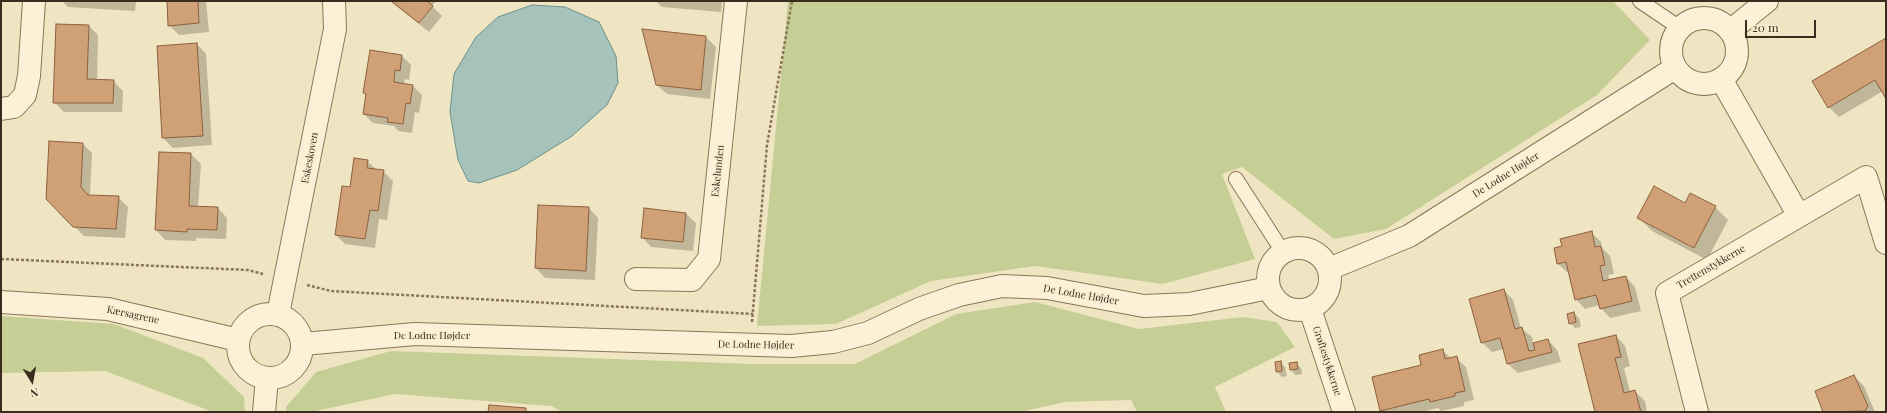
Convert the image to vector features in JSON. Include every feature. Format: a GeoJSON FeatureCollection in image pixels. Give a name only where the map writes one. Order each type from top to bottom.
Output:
{"type":"FeatureCollection","features":[{"type":"Feature","properties":{"kind":"street"},"geometry":{"type":"LineString","coordinates":[[1,109],[14,107],[25,95],[29,76],[34,1]]}},
{"type":"Feature","properties":{"kind":"street","name":"Eskeskoven"},"geometry":{"type":"LineString","coordinates":[[278,314],[335,28],[334,1]]}},
{"type":"Feature","properties":{"kind":"street","name":"Eskelunden"},"geometry":{"type":"LineString","coordinates":[[636,279],[692,280],[709,259],[736,1]]}},
{"type":"Feature","properties":{"kind":"street"},"geometry":{"type":"LineString","coordinates":[[1730,32],[1767,1]]}},
{"type":"Feature","properties":{"kind":"street"},"geometry":{"type":"LineString","coordinates":[[1700,18],[1712,19],[1722,23],[1730,32],[1735,41],[1737,52],[1735,62],[1729,72],[1721,79],[1712,83],[1691,81],[1682,76],[1675,68],[1671,47],[1674,36],[1680,28],[1689,21],[1700,18]]}},
{"type":"Feature","properties":{"kind":"street","name":"De Lodne Højder"},"geometry":{"type":"LineString","coordinates":[[1329,269],[1409,236],[1675,68]]}},
{"type":"Feature","properties":{"kind":"street"},"geometry":{"type":"LineString","coordinates":[[1721,79],[1799,216]]}},
{"type":"Feature","properties":{"kind":"street","name":"Trettenstykkerne"},"geometry":{"type":"LineString","coordinates":[[1697,412],[1667,293],[1866,177],[1886,243]]}},
{"type":"Feature","properties":{"kind":"street"},"geometry":{"type":"LineString","coordinates":[[1301,248],[1310,250],[1325,261],[1329,269],[1331,278],[1330,288],[1325,297],[1310,309],[1300,311],[1289,309],[1280,305],[1273,297],[1269,288],[1268,277],[1270,267],[1284,252],[1301,248]]}},
{"type":"Feature","properties":{"kind":"street","name":"De Lodne Højder"},"geometry":{"type":"LineString","coordinates":[[303,344],[415,334],[791,346],[833,342],[868,333],[919,309],[959,295],[1002,286],[1047,288],[1144,306],[1189,304],[1269,288]]}},
{"type":"Feature","properties":{"kind":"street","name":"Kærsagrene"},"geometry":{"type":"LineString","coordinates":[[1,302],[108,309],[238,340]]}},
{"type":"Feature","properties":{"kind":"street","name":"Grøftestykkerne"},"geometry":{"type":"LineString","coordinates":[[1310,309],[1344,412]]}},
{"type":"Feature","properties":{"kind":"street"},"geometry":{"type":"LineString","coordinates":[[278,314],[287,318],[295,325],[303,344],[301,355],[296,365],[288,372],[278,377],[267,378],[248,370],[241,361],[238,350],[238,340],[245,326],[257,316],[278,314]]}},
{"type":"Feature","properties":{"kind":"street"},"geometry":{"type":"LineString","coordinates":[[264,412],[267,378]]}},
{"type":"Feature","properties":{"kind":"lane"},"geometry":{"type":"LineString","coordinates":[[1640,1],[1680,28]]}},
{"type":"Feature","properties":{"kind":"lane"},"geometry":{"type":"LineString","coordinates":[[1236,179],[1284,252]]}},
{"type":"Feature","properties":{"kind":"path"},"geometry":{"type":"LineString","coordinates":[[750,345],[767,145],[792,1]]}},
{"type":"Feature","properties":{"kind":"path"},"geometry":{"type":"LineString","coordinates":[[1,259],[248,270],[331,291],[753,314]]}},
{"type":"Feature","properties":{"kind":"green space"},"geometry":{"type":"Polygon","coordinates":[[[788,1],[1613,1],[1650,40],[1597,95],[1386,229],[1334,239],[1242,167],[1222,174],[1255,259],[1163,284],[1035,266],[931,281],[836,324],[757,326],[788,1]]]}},
{"type":"Feature","properties":{"kind":"green space"},"geometry":{"type":"Polygon","coordinates":[[[1035,302],[1139,329],[1243,317],[1277,322],[1295,347],[1215,387],[1226,412],[1137,412],[1131,400],[1065,402],[1020,412],[563,412],[551,406],[395,394],[311,412],[286,412],[286,407],[316,372],[391,351],[753,364],[855,364],[956,314],[1035,302]]]}},
{"type":"Feature","properties":{"kind":"green space"},"geometry":{"type":"Polygon","coordinates":[[[1,316],[114,324],[203,358],[244,397],[245,412],[213,412],[105,371],[1,373],[1,316]]]}},
{"type":"Feature","properties":{"kind":"water"},"geometry":{"type":"Polygon","coordinates":[[[532,5],[565,7],[599,22],[616,56],[618,83],[607,105],[572,136],[517,170],[479,183],[468,181],[458,160],[450,112],[454,74],[476,37],[498,17],[532,5]]]}},
{"type":"Feature","properties":{"kind":"building"},"geometry":{"type":"Polygon","coordinates":[[[167,1],[198,1],[199,23],[168,26],[167,1]]]}},
{"type":"Feature","properties":{"kind":"building"},"geometry":{"type":"Polygon","coordinates":[[[391,1],[427,1],[433,6],[419,23],[391,1]]]}},
{"type":"Feature","properties":{"kind":"building"},"geometry":{"type":"Polygon","coordinates":[[[56,24],[89,25],[87,79],[114,80],[113,103],[53,103],[56,24]]]}},
{"type":"Feature","properties":{"kind":"building"},"geometry":{"type":"Polygon","coordinates":[[[642,29],[706,36],[701,90],[656,85],[642,29]]]}},
{"type":"Feature","properties":{"kind":"building"},"geometry":{"type":"Polygon","coordinates":[[[1886,38],[1886,99],[1875,80],[1828,108],[1812,81],[1886,38]]]}},
{"type":"Feature","properties":{"kind":"building"},"geometry":{"type":"Polygon","coordinates":[[[197,43],[203,136],[162,138],[157,46],[197,43]]]}},
{"type":"Feature","properties":{"kind":"building"},"geometry":{"type":"Polygon","coordinates":[[[370,50],[402,55],[400,71],[395,70],[394,82],[413,85],[410,104],[406,103],[403,124],[387,122],[388,118],[363,114],[366,94],[363,93],[370,50]]]}},
{"type":"Feature","properties":{"kind":"building"},"geometry":{"type":"Polygon","coordinates":[[[49,141],[83,143],[81,187],[88,195],[119,196],[116,229],[73,227],[46,199],[49,141]]]}},
{"type":"Feature","properties":{"kind":"building"},"geometry":{"type":"Polygon","coordinates":[[[159,152],[191,153],[189,206],[218,207],[217,230],[187,229],[187,232],[155,230],[159,152]]]}},
{"type":"Feature","properties":{"kind":"building"},"geometry":{"type":"Polygon","coordinates":[[[354,158],[368,160],[367,168],[384,170],[378,211],[370,210],[365,239],[335,235],[342,186],[350,187],[354,158]]]}},
{"type":"Feature","properties":{"kind":"building"},"geometry":{"type":"Polygon","coordinates":[[[1654,186],[1685,203],[1690,193],[1716,206],[1694,248],[1637,218],[1654,186]]]}},
{"type":"Feature","properties":{"kind":"building"},"geometry":{"type":"Polygon","coordinates":[[[538,205],[589,207],[586,271],[535,268],[538,205]]]}},
{"type":"Feature","properties":{"kind":"building"},"geometry":{"type":"Polygon","coordinates":[[[644,208],[686,213],[683,242],[641,238],[644,208]]]}},
{"type":"Feature","properties":{"kind":"building"},"geometry":{"type":"Polygon","coordinates":[[[1592,231],[1595,247],[1601,246],[1605,265],[1600,266],[1603,281],[1626,276],[1632,301],[1600,309],[1596,295],[1575,300],[1566,262],[1557,264],[1554,248],[1562,246],[1560,239],[1592,231]]]}},
{"type":"Feature","properties":{"kind":"building"},"geometry":{"type":"Polygon","coordinates":[[[1504,289],[1515,329],[1522,327],[1529,351],[1535,350],[1533,343],[1548,339],[1552,352],[1507,364],[1500,338],[1481,343],[1469,299],[1504,289]]]}},
{"type":"Feature","properties":{"kind":"building"},"geometry":{"type":"Polygon","coordinates":[[[1574,312],[1576,322],[1569,324],[1567,314],[1574,312]]]}},
{"type":"Feature","properties":{"kind":"building"},"geometry":{"type":"Polygon","coordinates":[[[1616,335],[1621,357],[1615,358],[1624,393],[1635,390],[1641,412],[1595,412],[1578,344],[1616,335]]]}},
{"type":"Feature","properties":{"kind":"building"},"geometry":{"type":"Polygon","coordinates":[[[1443,349],[1445,359],[1457,356],[1465,391],[1455,393],[1455,396],[1430,402],[1429,399],[1380,411],[1372,377],[1421,365],[1419,355],[1443,349]]]}},
{"type":"Feature","properties":{"kind":"building"},"geometry":{"type":"Polygon","coordinates":[[[1281,361],[1282,371],[1276,372],[1275,362],[1281,361]]]}},
{"type":"Feature","properties":{"kind":"building"},"geometry":{"type":"Polygon","coordinates":[[[1297,362],[1298,369],[1290,370],[1289,363],[1297,362]]]}},
{"type":"Feature","properties":{"kind":"building"},"geometry":{"type":"Polygon","coordinates":[[[1854,375],[1868,406],[1865,411],[1823,412],[1815,391],[1854,375]]]}},
{"type":"Feature","properties":{"kind":"building"},"geometry":{"type":"Polygon","coordinates":[[[489,405],[526,408],[526,412],[488,412],[489,405]]]}}]}
